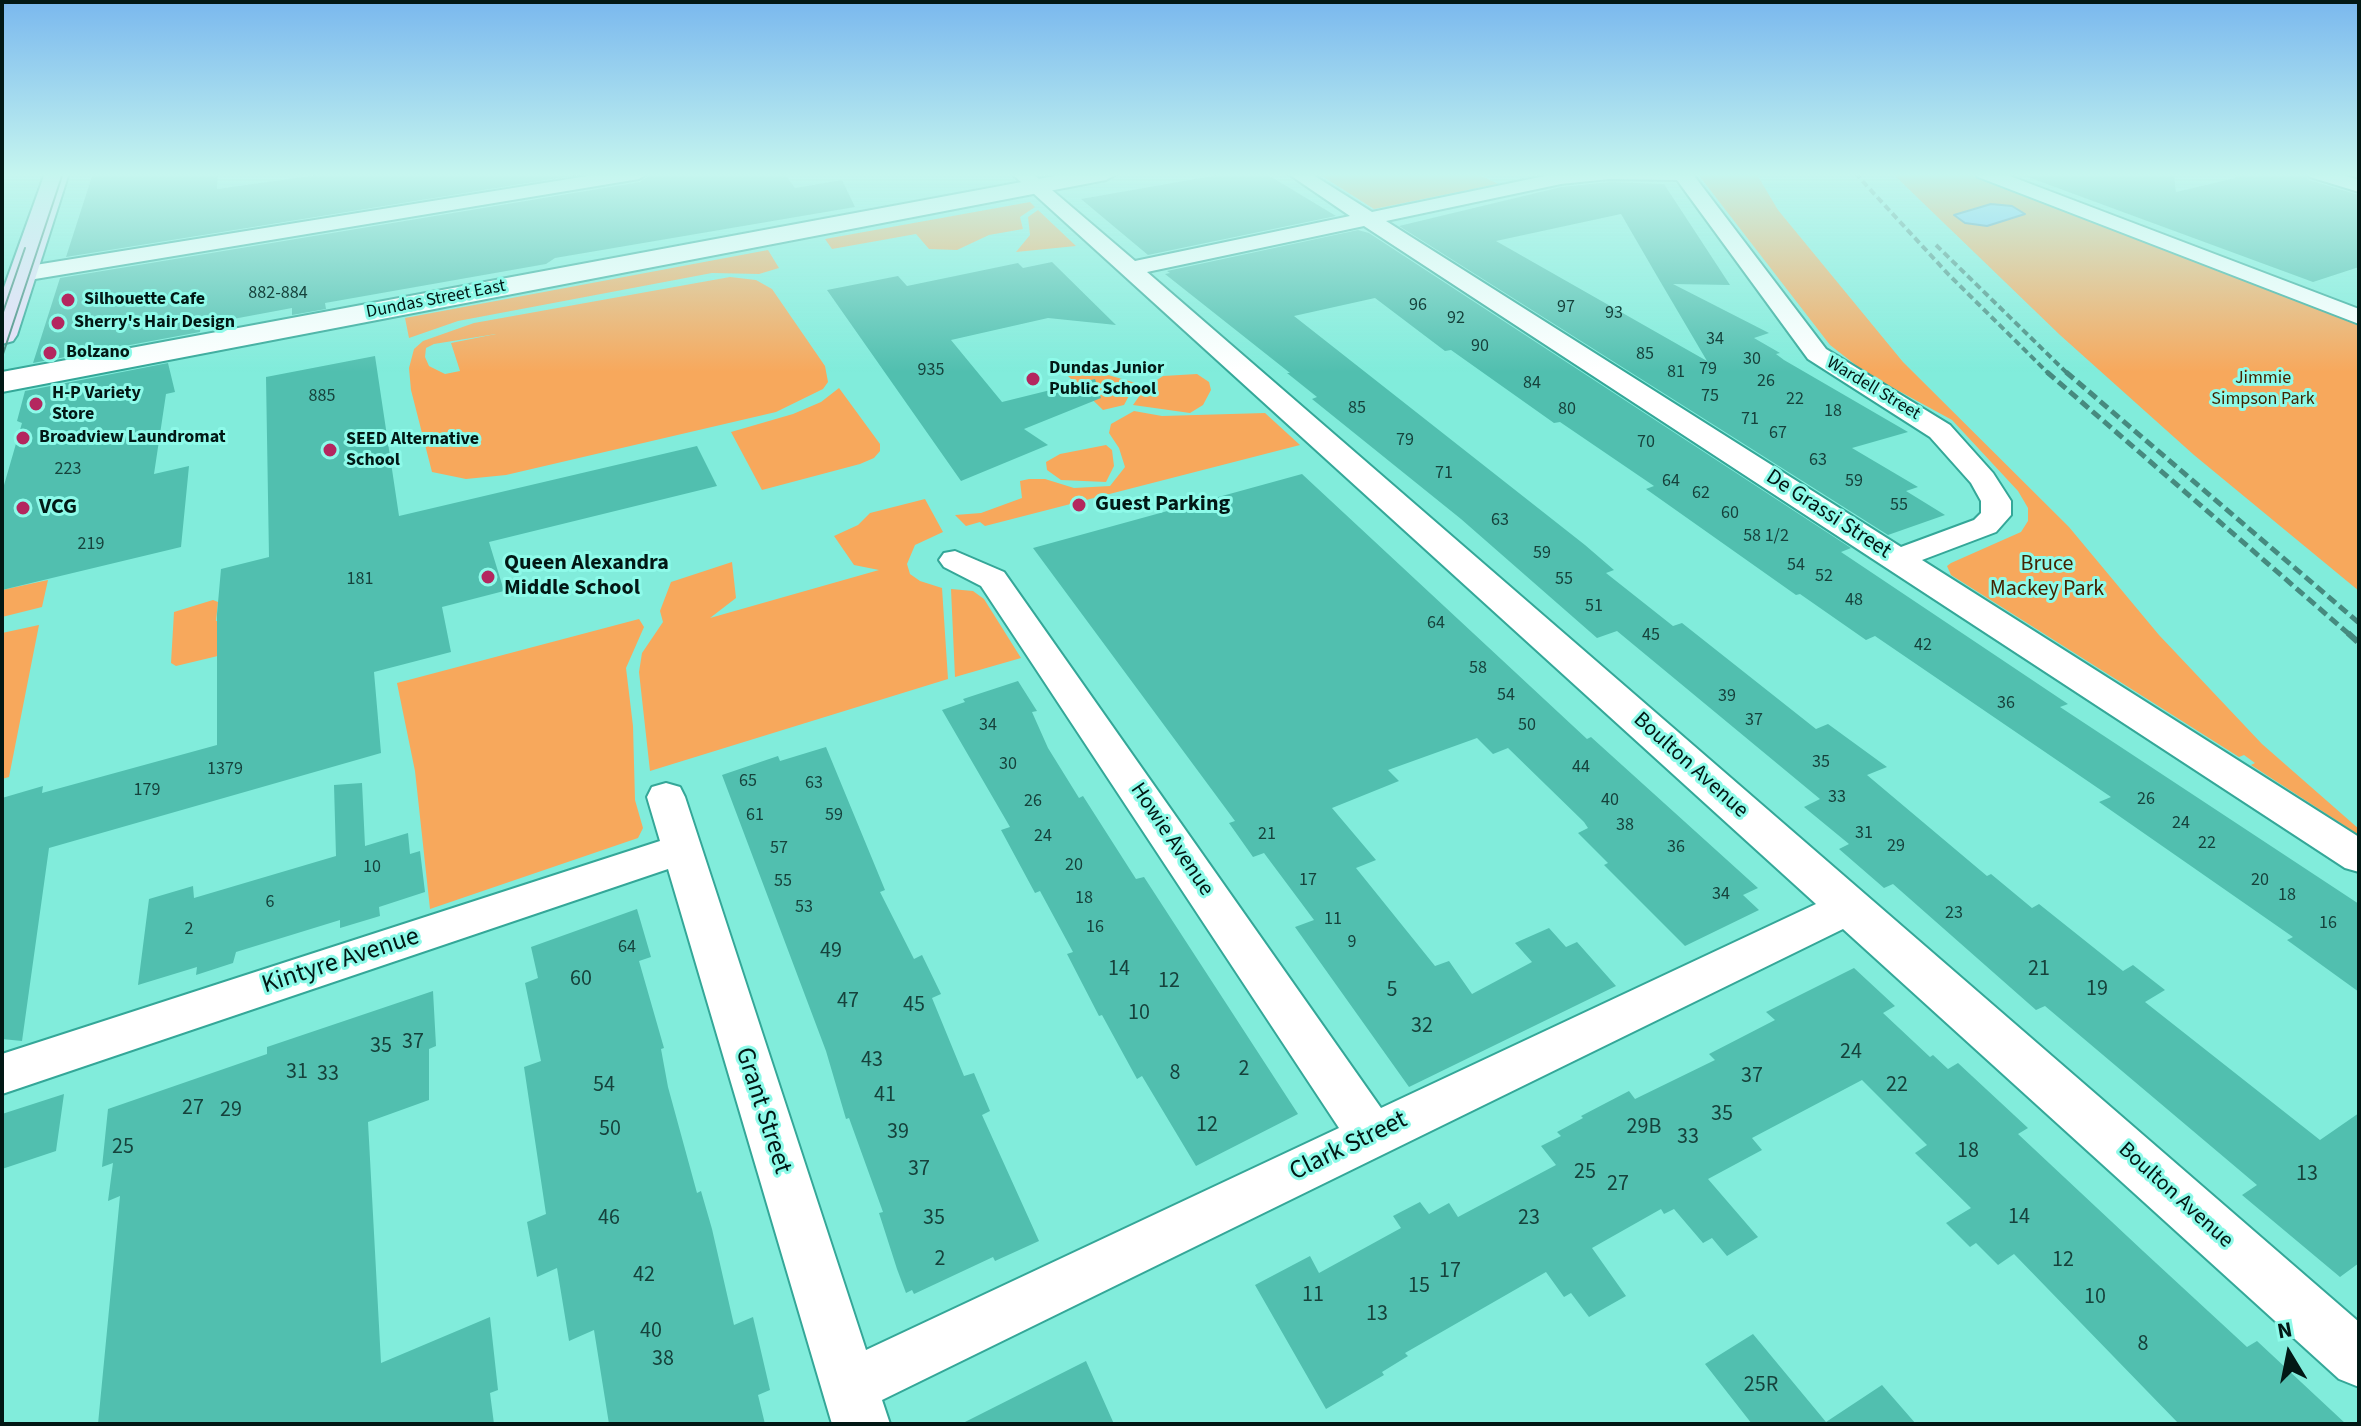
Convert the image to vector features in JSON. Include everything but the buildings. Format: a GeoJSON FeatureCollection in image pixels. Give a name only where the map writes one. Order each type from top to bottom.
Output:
{"type":"FeatureCollection","features":[{"type":"Feature","properties":{"kind":"main road"},"geometry":{"type":"LineString","coordinates":[[2,335],[35,240]]}},
{"type":"Feature","properties":{"kind":"street"},"geometry":{"type":"LineString","coordinates":[[23,274],[233,240]]}},
{"type":"Feature","properties":{"kind":"street","name":"Dundas Street East"},"geometry":{"type":"LineString","coordinates":[[2,382],[722,240]]}},
{"type":"Feature","properties":{"kind":"street","name":"Boulton Avenue"},"geometry":{"type":"LineString","coordinates":[[1097,240],[2359,1359]]}},
{"type":"Feature","properties":{"kind":"street"},"geometry":{"type":"LineString","coordinates":[[1130,269],[1271,240]]}},
{"type":"Feature","properties":{"kind":"street","name":"De Grassi Street"},"geometry":{"type":"LineString","coordinates":[[1401,240],[2359,857]]}},
{"type":"Feature","properties":{"kind":"street","name":"Wardell Street"},"geometry":{"type":"LineString","coordinates":[[1732,240],[1817,354],[1940,431],[1983,479],[1996,501],[1996,515],[1985,526],[1897,559]]}},
{"type":"Feature","properties":{"kind":"street"},"geometry":{"type":"LineString","coordinates":[[2158,240],[2359,317]]}},
{"type":"Feature","properties":{"kind":"street","name":"Howie Avenue"},"geometry":{"type":"LineString","coordinates":[[955,560],[993,579],[1372,1136]]}},
{"type":"Feature","properties":{"kind":"street","name":"Grant Street"},"geometry":{"type":"LineString","coordinates":[[666,797],[855,1406]]}},
{"type":"Feature","properties":{"kind":"street","name":"Kintyre Avenue"},"geometry":{"type":"LineString","coordinates":[[2,1074],[680,850]]}},
{"type":"Feature","properties":{"kind":"street","name":"Clark Street"},"geometry":{"type":"LineString","coordinates":[[855,1406],[1372,1136],[1849,907]]}},
{"type":"Feature","properties":{"kind":"green space"},"geometry":{"type":"Polygon","coordinates":[[[825,240],[885,240],[832,249],[825,240]]]}},
{"type":"Feature","properties":{"kind":"green space"},"geometry":{"type":"Polygon","coordinates":[[[921,240],[979,240],[957,250],[929,249],[921,240]]]}},
{"type":"Feature","properties":{"kind":"green space"},"geometry":{"type":"Polygon","coordinates":[[[1026,240],[1069,240],[1076,246],[1016,252],[1026,240]]]}},
{"type":"Feature","properties":{"kind":"green space","name":"Bruce Mackey Park"},"geometry":{"type":"Polygon","coordinates":[[[1748,240],[1802,240],[1903,362],[2069,527],[2159,635],[2262,744],[2359,829],[2359,835],[2251,765],[2255,763],[2244,755],[2239,757],[1951,575],[1947,566],[1951,563],[2021,532],[2028,521],[2028,508],[2018,491],[1952,420],[1866,373],[1830,345],[1748,240]]]}},
{"type":"Feature","properties":{"kind":"green space","name":"Jimmie Simpson Park"},"geometry":{"type":"Polygon","coordinates":[[[1961,240],[2138,240],[2359,325],[2359,591],[2194,455],[2060,335],[1961,240]]]}},
{"type":"Feature","properties":{"kind":"green space"},"geometry":{"type":"Polygon","coordinates":[[[768,250],[779,268],[759,274],[712,273],[458,321],[409,338],[405,318],[768,250]]]}},
{"type":"Feature","properties":{"kind":"green space"},"geometry":{"type":"Polygon","coordinates":[[[730,277],[756,280],[772,289],[825,366],[828,382],[823,389],[776,412],[506,475],[466,479],[432,472],[411,390],[409,368],[414,349],[423,341],[474,323],[730,277]],[[496,334],[434,344],[426,348],[425,357],[429,366],[445,374],[460,371],[451,343],[496,334]]]}},
{"type":"Feature","properties":{"kind":"green space"},"geometry":{"type":"Polygon","coordinates":[[[1094,371],[1136,383],[1124,405],[1103,410],[1067,375],[1094,371]]]}},
{"type":"Feature","properties":{"kind":"green space"},"geometry":{"type":"Polygon","coordinates":[[[1197,374],[1209,382],[1211,390],[1203,405],[1190,413],[1133,405],[1145,388],[1163,376],[1197,374]]]}},
{"type":"Feature","properties":{"kind":"green space"},"geometry":{"type":"Polygon","coordinates":[[[839,388],[880,444],[880,451],[874,458],[860,464],[762,490],[731,432],[793,414],[821,402],[839,388]]]}},
{"type":"Feature","properties":{"kind":"green space"},"geometry":{"type":"Polygon","coordinates":[[[1134,411],[1162,416],[1265,413],[1300,445],[985,526],[980,522],[966,526],[955,515],[981,513],[1022,498],[1020,481],[1029,479],[1045,479],[1074,488],[1110,486],[1125,467],[1119,448],[1109,433],[1111,424],[1134,411]]]}},
{"type":"Feature","properties":{"kind":"green space"},"geometry":{"type":"Polygon","coordinates":[[[1106,445],[1112,450],[1114,466],[1106,482],[1061,480],[1047,470],[1046,462],[1060,454],[1106,445]]]}},
{"type":"Feature","properties":{"kind":"green space"},"geometry":{"type":"Polygon","coordinates":[[[925,499],[943,532],[915,545],[907,564],[910,574],[920,581],[942,588],[948,679],[650,771],[639,672],[642,653],[663,622],[660,611],[671,582],[732,562],[736,598],[710,618],[879,570],[854,565],[834,536],[858,525],[870,513],[925,499]]]}},
{"type":"Feature","properties":{"kind":"green space"},"geometry":{"type":"Polygon","coordinates":[[[48,580],[42,607],[2,617],[2,590],[48,580]]]}},
{"type":"Feature","properties":{"kind":"green space"},"geometry":{"type":"Polygon","coordinates":[[[951,589],[973,591],[984,599],[1021,658],[955,677],[951,589]]]}},
{"type":"Feature","properties":{"kind":"green space"},"geometry":{"type":"Polygon","coordinates":[[[213,600],[218,602],[216,621],[246,614],[247,649],[176,666],[171,663],[174,612],[213,600]]]}},
{"type":"Feature","properties":{"kind":"green space"},"geometry":{"type":"Polygon","coordinates":[[[639,619],[644,627],[626,668],[633,726],[635,800],[643,828],[638,838],[430,909],[415,771],[397,683],[639,619]]]}},
{"type":"Feature","properties":{"kind":"green space"},"geometry":{"type":"Polygon","coordinates":[[[39,625],[9,777],[2,779],[2,633],[39,625]]]}},
{"type":"Feature","properties":{"kind":"tram line"},"geometry":{"type":"LineString","coordinates":[[2,357],[41,240]]}},
{"type":"Feature","properties":{"kind":"tram line"},"geometry":{"type":"LineString","coordinates":[[2,315],[25,248]]}},
{"type":"Feature","properties":{"kind":"railway"},"geometry":{"type":"LineString","coordinates":[[1916,240],[2049,374]]}},
{"type":"Feature","properties":{"kind":"railway"},"geometry":{"type":"LineString","coordinates":[[1936,245],[2068,374]]}},
{"type":"Feature","properties":{"kind":"railway"},"geometry":{"type":"LineString","coordinates":[[2047,372],[2350,635]]}},
{"type":"Feature","properties":{"kind":"railway"},"geometry":{"type":"LineString","coordinates":[[2066,372],[2359,623]]}},
{"type":"Feature","properties":{"kind":"railway"},"geometry":{"type":"LineString","coordinates":[[2348,633],[2359,643]]}},
{"type":"Feature","properties":{"kind":"place","name":"Silhouette Cafe"},"geometry":{"type":"Point","coordinates":[68,300]}},
{"type":"Feature","properties":{"kind":"place","name":"Sherry's Hair Design"},"geometry":{"type":"Point","coordinates":[58,323]}},
{"type":"Feature","properties":{"kind":"place","name":"Bolzano"},"geometry":{"type":"Point","coordinates":[50,353]}},
{"type":"Feature","properties":{"kind":"place","name":"Dundas Junior Public School"},"geometry":{"type":"Point","coordinates":[1033,379]}},
{"type":"Feature","properties":{"kind":"place","name":"H-P Variety Store"},"geometry":{"type":"Point","coordinates":[36,404]}},
{"type":"Feature","properties":{"kind":"place","name":"Broadview Laundromat"},"geometry":{"type":"Point","coordinates":[23,438]}},
{"type":"Feature","properties":{"kind":"place","name":"SEED Alternative School"},"geometry":{"type":"Point","coordinates":[330,450]}},
{"type":"Feature","properties":{"kind":"place","name":"Guest Parking"},"geometry":{"type":"Point","coordinates":[1079,505]}},
{"type":"Feature","properties":{"kind":"place","name":"VCG"},"geometry":{"type":"Point","coordinates":[23,508]}},
{"type":"Feature","properties":{"kind":"place","name":"Queen Alexandra Middle School"},"geometry":{"type":"Point","coordinates":[488,577]}}]}
